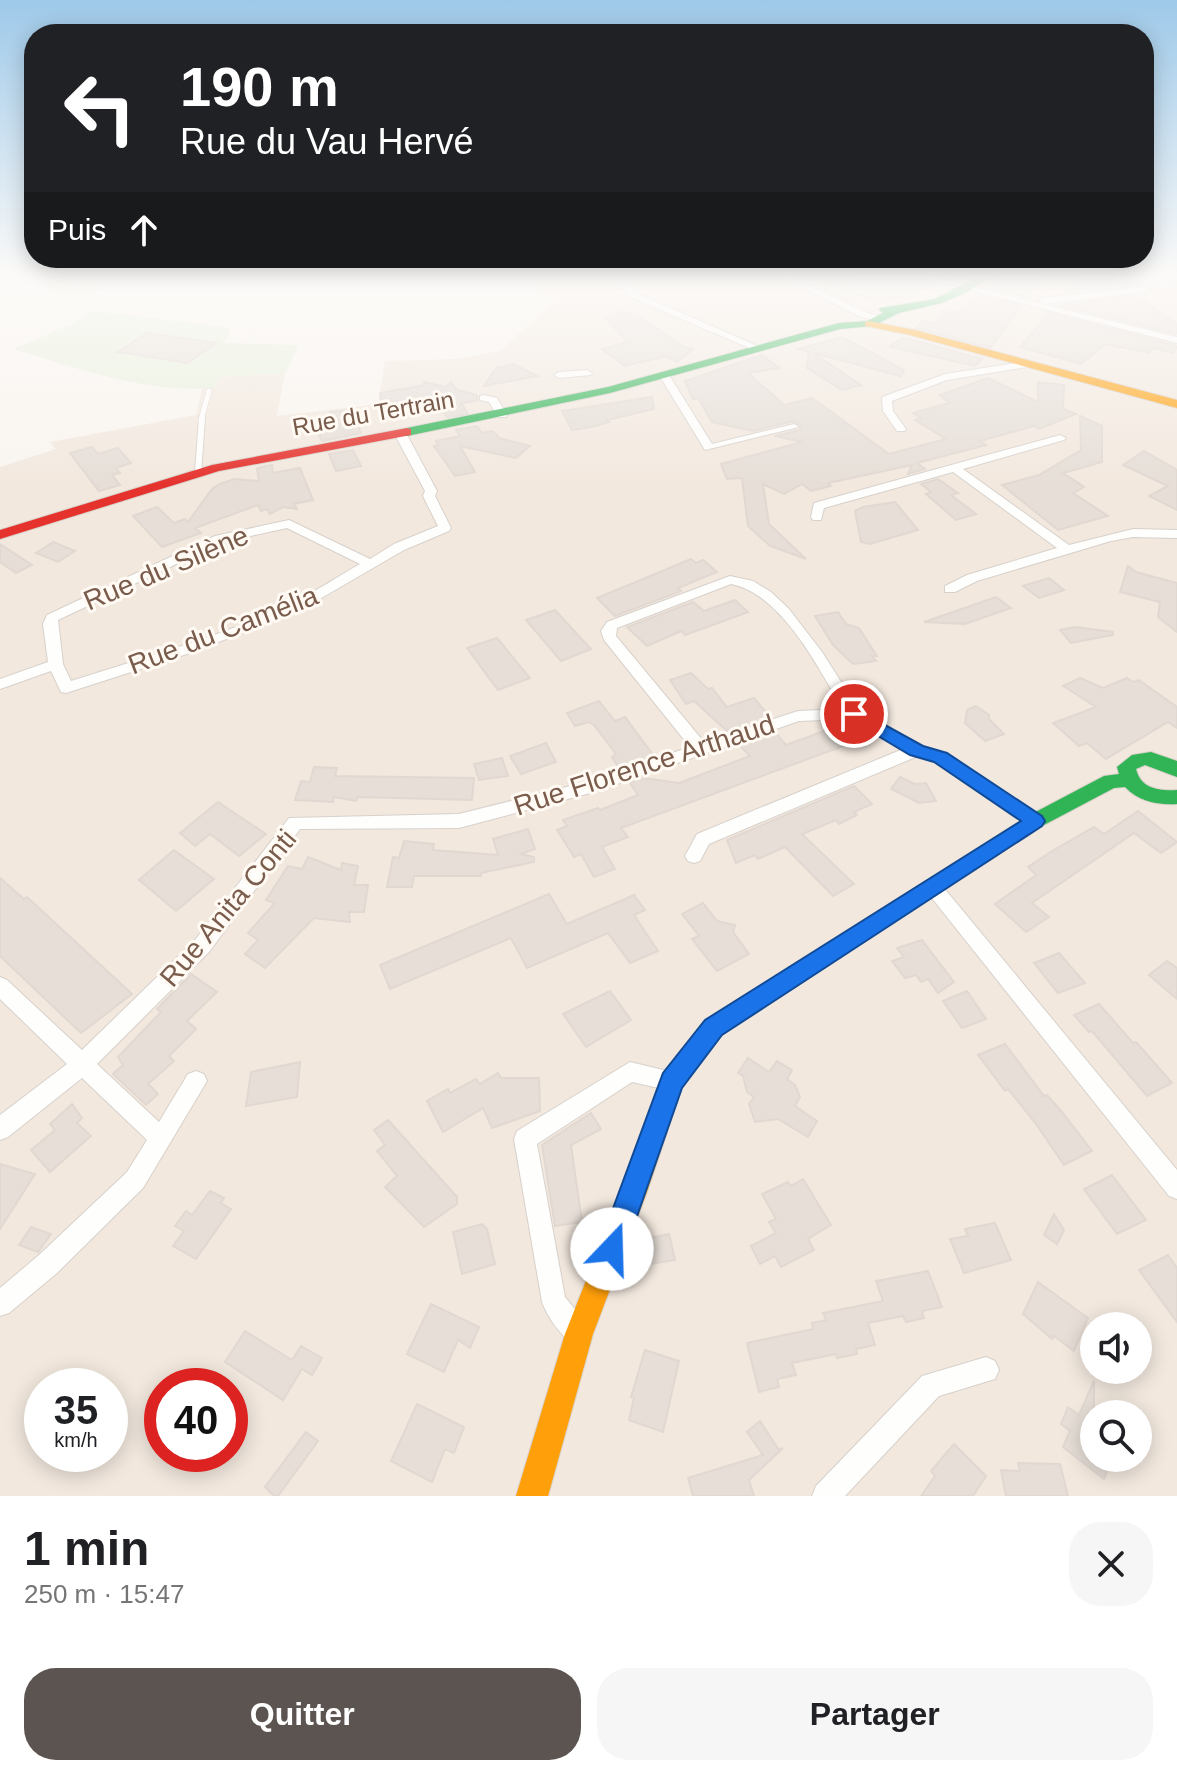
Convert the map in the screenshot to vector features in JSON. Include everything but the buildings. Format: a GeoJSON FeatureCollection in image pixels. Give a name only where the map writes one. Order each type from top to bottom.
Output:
{"type":"FeatureCollection","features":[{"type":"Feature","properties":{"kind":"street"},"geometry":{"type":"LineString","coordinates":[[750,345],[757,348]]}},
{"type":"Feature","properties":{"kind":"street","name":"Rue du Tertrain"},"geometry":{"type":"LineString","coordinates":[[0,535],[198,473],[260,458],[400,433],[493,402],[602,392],[769,345]]}},
{"type":"Feature","properties":{"kind":"street"},"geometry":{"type":"LineString","coordinates":[[958,345],[1177,404]]}},
{"type":"Feature","properties":{"kind":"street"},"geometry":{"type":"LineString","coordinates":[[901,429],[888,411],[886,399],[945,377],[1029,364]]}},
{"type":"Feature","properties":{"kind":"street"},"geometry":{"type":"LineString","coordinates":[[559,375],[585,374],[602,392]]}},
{"type":"Feature","properties":{"kind":"street"},"geometry":{"type":"LineString","coordinates":[[664,375],[709,448],[794,427]]}},
{"type":"Feature","properties":{"kind":"street","name":"Rue du Camélia"},"geometry":{"type":"LineString","coordinates":[[56,664],[66,688],[188,649],[301,604],[368,563],[445,528],[400,433]]}},
{"type":"Feature","properties":{"kind":"street"},"geometry":{"type":"LineString","coordinates":[[817,517],[818,506],[1060,438]]}},
{"type":"Feature","properties":{"kind":"street"},"geometry":{"type":"LineString","coordinates":[[955,468],[1068,550]]}},
{"type":"Feature","properties":{"kind":"street","name":"Rue du Silène"},"geometry":{"type":"LineString","coordinates":[[56,664],[50,624],[52,618],[219,539],[289,524],[368,563]]}},
{"type":"Feature","properties":{"kind":"street"},"geometry":{"type":"LineString","coordinates":[[950,589],[972,578],[1133,533],[1177,534]]}},
{"type":"Feature","properties":{"kind":"street"},"geometry":{"type":"LineString","coordinates":[[701,749],[609,637],[608,631],[612,625],[730,580],[746,581],[791,615],[854,714],[917,750],[940,757],[1035,821]]}},
{"type":"Feature","properties":{"kind":"street"},"geometry":{"type":"LineString","coordinates":[[0,684],[56,664]]}},
{"type":"Feature","properties":{"kind":"street","name":"Rue Florence Arthaud"},"geometry":{"type":"LineString","coordinates":[[459,821],[588,788],[798,716],[854,714]]}},
{"type":"Feature","properties":{"kind":"street"},"geometry":{"type":"LineString","coordinates":[[694,856],[703,839],[917,750]]}},
{"type":"Feature","properties":{"kind":"street"},"geometry":{"type":"LineString","coordinates":[[1128,780],[1126,767],[1134,759],[1151,758],[1174,764]]}},
{"type":"Feature","properties":{"kind":"street"},"geometry":{"type":"LineString","coordinates":[[532,1496],[579,1334],[634,1192],[672,1081],[713,1028],[1035,821],[1111,781],[1128,780],[1151,796],[1177,797]]}},
{"type":"Feature","properties":{"kind":"street","name":"Rue Anita Conti"},"geometry":{"type":"LineString","coordinates":[[0,1129],[82,1065],[202,946],[295,823],[459,821]]}},
{"type":"Feature","properties":{"kind":"street"},"geometry":{"type":"LineString","coordinates":[[933,887],[1177,1188]]}},
{"type":"Feature","properties":{"kind":"street"},"geometry":{"type":"LineString","coordinates":[[0,986],[160,1138]]}},
{"type":"Feature","properties":{"kind":"street"},"geometry":{"type":"LineString","coordinates":[[579,1334],[554,1302],[525,1139],[630,1072],[672,1081]]}},
{"type":"Feature","properties":{"kind":"street"},"geometry":{"type":"LineString","coordinates":[[0,1304],[48,1264],[135,1180],[196,1081]]}},
{"type":"Feature","properties":{"kind":"street"},"geometry":{"type":"LineString","coordinates":[[826,1496],[931,1385],[986,1370]]}},
{"type":"Feature","properties":{"kind":"lane"},"geometry":{"type":"LineString","coordinates":[[198,473],[200,425],[209,391]]}},
{"type":"Feature","properties":{"kind":"shaded area"},"geometry":{"type":"Polygon","coordinates":[[[507,345],[1177,345],[1177,1496],[0,1496],[0,467],[56,449],[50,442],[196,415],[202,389],[215,388],[219,377],[285,373],[277,416],[378,404],[385,361],[457,359],[500,351],[507,345]]]}},
{"type":"Feature","properties":{"kind":"green space"},"geometry":{"type":"Polygon","coordinates":[[[23,345],[299,345],[285,373],[219,377],[215,388],[189,389],[112,378],[13,349],[23,345]]]}},
{"type":"Feature","properties":{"kind":"traffic: fast"},"geometry":{"type":"LineString","coordinates":[[407,432],[610,390],[772,345]]}},
{"type":"Feature","properties":{"kind":"traffic: fast"},"geometry":{"type":"LineString","coordinates":[[1177,770],[1151,758],[1138,759],[1126,767],[1132,783],[1144,793],[1177,797]]}},
{"type":"Feature","properties":{"kind":"traffic: fast"},"geometry":{"type":"LineString","coordinates":[[688,1060],[713,1028],[1035,821],[1111,781],[1128,780]]}},
{"type":"Feature","properties":{"kind":"traffic: slow"},"geometry":{"type":"LineString","coordinates":[[958,345],[1177,404]]}},
{"type":"Feature","properties":{"kind":"traffic: slow"},"geometry":{"type":"LineString","coordinates":[[532,1496],[579,1334],[634,1192],[672,1081],[688,1060]]}},
{"type":"Feature","properties":{"kind":"traffic: jam"},"geometry":{"type":"LineString","coordinates":[[0,535],[217,468],[407,432]]}},
{"type":"Feature","properties":{"kind":"route"},"geometry":{"type":"LineString","coordinates":[[612,1249],[672,1081],[713,1028],[1035,821],[940,757],[917,750],[854,714]]}}]}
